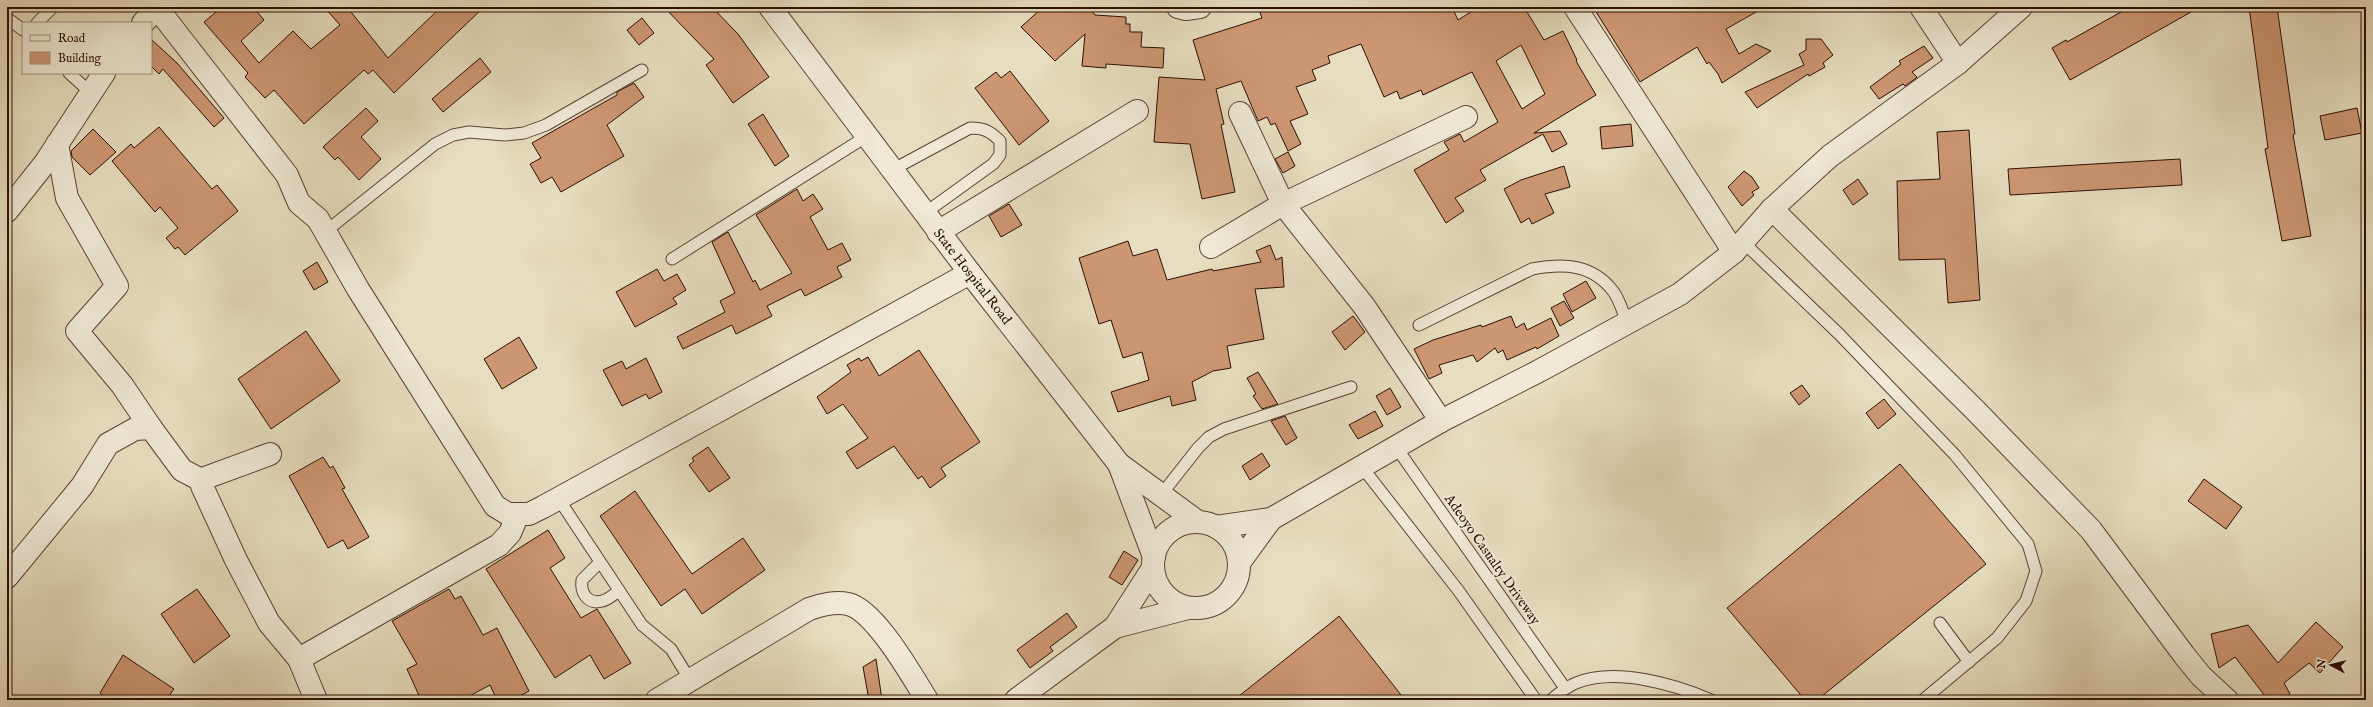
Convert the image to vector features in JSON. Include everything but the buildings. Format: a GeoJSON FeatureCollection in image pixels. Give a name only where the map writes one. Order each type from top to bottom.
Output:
{"type":"FeatureCollection","features":[{"type":"Feature","properties":{"kind":"street","name":"State Hospital Road"},"geometry":{"type":"LineString","coordinates":[[770,7],[938,232],[1118,464],[1153,563]]}},
{"type":"Feature","properties":{"kind":"street"},"geometry":{"type":"LineString","coordinates":[[1178,7],[1186,9],[1200,7]]}},
{"type":"Feature","properties":{"kind":"street"},"geometry":{"type":"LineString","coordinates":[[1575,7],[1738,247]]}},
{"type":"Feature","properties":{"kind":"street"},"geometry":{"type":"LineString","coordinates":[[1921,7],[1958,63]]}},
{"type":"Feature","properties":{"kind":"street"},"geometry":{"type":"LineString","coordinates":[[1016,700],[1116,627],[1188,608],[1199,609],[1220,602],[1234,585],[1239,564],[1271,519],[1441,421],[1680,294],[1738,247],[1772,209],[1830,156],[1958,63],[2021,7]]}},
{"type":"Feature","properties":{"kind":"street"},"geometry":{"type":"LineString","coordinates":[[153,13],[287,174],[299,203],[318,219],[358,289],[495,506],[508,514],[528,514],[970,273]]}},
{"type":"Feature","properties":{"kind":"street"},"geometry":{"type":"LineString","coordinates":[[7,211],[57,144],[103,74]]}},
{"type":"Feature","properties":{"kind":"street"},"geometry":{"type":"LineString","coordinates":[[938,232],[1137,111]]}},
{"type":"Feature","properties":{"kind":"street"},"geometry":{"type":"LineString","coordinates":[[1240,113],[1283,204],[1364,306],[1441,421]]}},
{"type":"Feature","properties":{"kind":"street"},"geometry":{"type":"LineString","coordinates":[[1212,247],[1283,204],[1466,118]]}},
{"type":"Feature","properties":{"kind":"street"},"geometry":{"type":"LineString","coordinates":[[57,144],[67,198],[117,286],[77,330],[122,385],[182,470],[203,481]]}},
{"type":"Feature","properties":{"kind":"street"},"geometry":{"type":"LineString","coordinates":[[1772,209],[1981,417],[2091,530],[2184,655],[2201,676],[2227,700]]}},
{"type":"Feature","properties":{"kind":"street"},"geometry":{"type":"LineString","coordinates":[[7,577],[82,486],[108,444],[135,429],[151,428]]}},
{"type":"Feature","properties":{"kind":"street"},"geometry":{"type":"LineString","coordinates":[[203,481],[212,475],[270,454]]}},
{"type":"Feature","properties":{"kind":"street"},"geometry":{"type":"LineString","coordinates":[[1118,464],[1161,495],[1207,524],[1232,542],[1239,564]]}},
{"type":"Feature","properties":{"kind":"street"},"geometry":{"type":"LineString","coordinates":[[203,481],[203,491],[269,623],[298,659],[316,700]]}},
{"type":"Feature","properties":{"kind":"street"},"geometry":{"type":"LineString","coordinates":[[298,659],[499,545],[510,533],[518,514]]}},
{"type":"Feature","properties":{"kind":"street"},"geometry":{"type":"LineString","coordinates":[[1116,627],[1153,563],[1158,545],[1164,535],[1174,528],[1186,523],[1207,524],[1271,519]]}},
{"type":"Feature","properties":{"kind":"street"},"geometry":{"type":"LineString","coordinates":[[1153,563],[1160,590],[1167,598],[1188,608]]}},
{"type":"Feature","properties":{"kind":"street"},"geometry":{"type":"LineString","coordinates":[[657,700],[809,609],[829,603],[849,604],[869,616],[901,659],[927,700]]}},
{"type":"Feature","properties":{"kind":"lane"},"geometry":{"type":"LineString","coordinates":[[38,22],[53,7]]}},
{"type":"Feature","properties":{"kind":"lane"},"geometry":{"type":"LineString","coordinates":[[7,18],[22,29]]}},
{"type":"Feature","properties":{"kind":"lane"},"geometry":{"type":"LineString","coordinates":[[325,232],[435,144],[447,138],[469,132],[505,135],[524,133],[546,125],[642,70]]}},
{"type":"Feature","properties":{"kind":"lane"},"geometry":{"type":"LineString","coordinates":[[70,74],[91,93]]}},
{"type":"Feature","properties":{"kind":"lane"},"geometry":{"type":"LineString","coordinates":[[892,170],[970,128],[979,128],[990,132],[1000,141],[1000,155],[993,164],[925,213]]}},
{"type":"Feature","properties":{"kind":"lane"},"geometry":{"type":"LineString","coordinates":[[672,259],[867,136]]}},
{"type":"Feature","properties":{"kind":"lane"},"geometry":{"type":"LineString","coordinates":[[1738,247],[1839,334],[1954,455],[2028,544],[2036,571],[2026,601],[1997,638],[1923,700]]}},
{"type":"Feature","properties":{"kind":"lane"},"geometry":{"type":"LineString","coordinates":[[1419,325],[1532,269],[1553,265],[1578,266],[1597,275],[1614,292],[1627,323]]}},
{"type":"Feature","properties":{"kind":"lane"},"geometry":{"type":"LineString","coordinates":[[1161,495],[1208,437],[1224,429],[1351,387]]}},
{"type":"Feature","properties":{"kind":"lane","name":"Adeoyo Casualty Driveway"},"geometry":{"type":"LineString","coordinates":[[1396,447],[1564,688]]}},
{"type":"Feature","properties":{"kind":"lane"},"geometry":{"type":"LineString","coordinates":[[1362,467],[1458,590],[1536,700]]}},
{"type":"Feature","properties":{"kind":"lane"},"geometry":{"type":"LineString","coordinates":[[558,498],[642,625],[671,649],[690,680]]}},
{"type":"Feature","properties":{"kind":"lane"},"geometry":{"type":"LineString","coordinates":[[600,562],[584,575],[582,580],[584,595],[591,600],[601,602],[619,591]]}},
{"type":"Feature","properties":{"kind":"lane"},"geometry":{"type":"LineString","coordinates":[[1940,623],[1969,662]]}},
{"type":"Feature","properties":{"kind":"lane"},"geometry":{"type":"LineString","coordinates":[[1551,700],[1564,688],[1578,682],[1604,676],[1645,680],[1686,689],[1711,700]]}}]}
